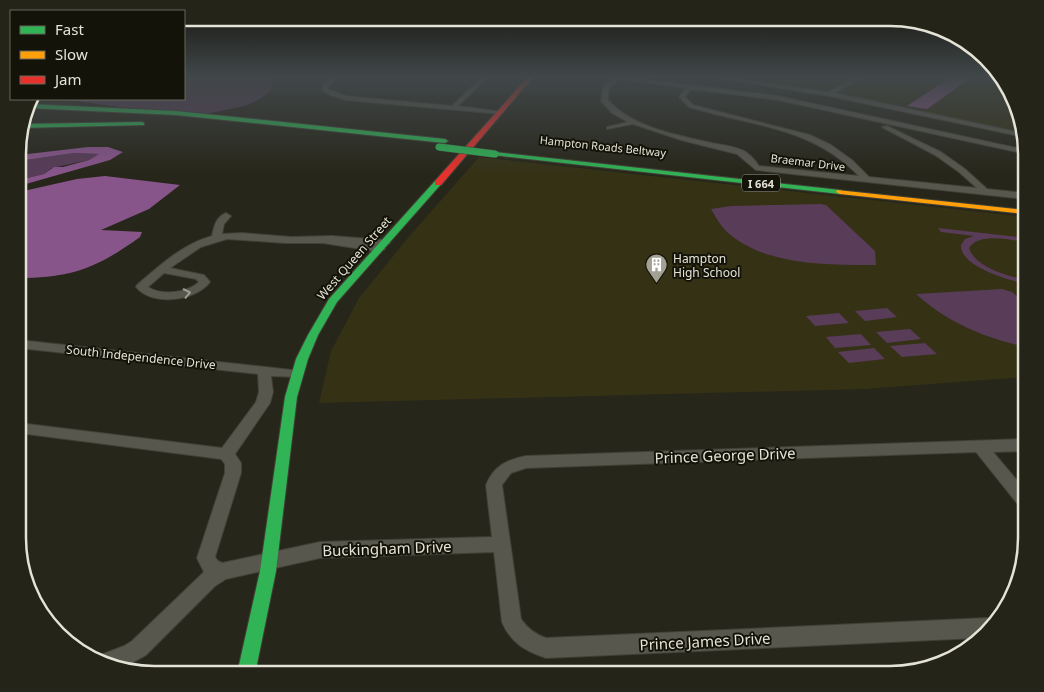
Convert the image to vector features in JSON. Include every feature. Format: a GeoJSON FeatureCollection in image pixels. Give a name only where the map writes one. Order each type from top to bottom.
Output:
{"type":"FeatureCollection","features":[{"type":"Feature","properties":{"kind":"main road"},"geometry":{"type":"LineString","coordinates":[[109,109],[176,112]]}},
{"type":"Feature","properties":{"kind":"main road"},"geometry":{"type":"LineString","coordinates":[[149,109],[176,112]]}},
{"type":"Feature","properties":{"kind":"main road","name":"West Queen Street"},"geometry":{"type":"LineString","coordinates":[[248,666],[272,560],[288,414],[296,374],[309,341],[325,313],[503,109]]}},
{"type":"Feature","properties":{"kind":"main road","name":"Hampton Roads Beltway"},"geometry":{"type":"LineString","coordinates":[[176,112],[442,144],[1017,203]]}},
{"type":"Feature","properties":{"kind":"main road"},"geometry":{"type":"LineString","coordinates":[[32,116],[196,124]]}},
{"type":"Feature","properties":{"kind":"main road"},"geometry":{"type":"LineString","coordinates":[[30,126],[196,124]]}},
{"type":"Feature","properties":{"kind":"main road","name":"Hampton Roads Beltway"},"geometry":{"type":"LineString","coordinates":[[196,124],[442,144]]}},
{"type":"Feature","properties":{"kind":"main road","name":"Hampton Roads Beltway"},"geometry":{"type":"LineString","coordinates":[[498,150],[1017,211]]}},
{"type":"Feature","properties":{"kind":"street"},"geometry":{"type":"LineString","coordinates":[[476,109],[501,112]]}},
{"type":"Feature","properties":{"kind":"street","name":"Braemar Drive"},"geometry":{"type":"LineString","coordinates":[[613,109],[654,131],[740,152],[751,160],[756,168],[1017,195]]}},
{"type":"Feature","properties":{"kind":"street"},"geometry":{"type":"LineString","coordinates":[[705,109],[770,124],[806,135],[838,152],[855,165],[868,181]]}},
{"type":"Feature","properties":{"kind":"street"},"geometry":{"type":"LineString","coordinates":[[830,109],[1017,150]]}},
{"type":"Feature","properties":{"kind":"street"},"geometry":{"type":"LineString","coordinates":[[901,109],[1016,133]]}},
{"type":"Feature","properties":{"kind":"street"},"geometry":{"type":"LineString","coordinates":[[842,112],[905,136],[952,162],[984,191]]}},
{"type":"Feature","properties":{"kind":"street"},"geometry":{"type":"LineString","coordinates":[[609,128],[634,122]]}},
{"type":"Feature","properties":{"kind":"street"},"geometry":{"type":"LineString","coordinates":[[905,136],[912,132],[927,131]]}},
{"type":"Feature","properties":{"kind":"street"},"geometry":{"type":"LineString","coordinates":[[217,237],[218,224],[226,216]]}},
{"type":"Feature","properties":{"kind":"street"},"geometry":{"type":"LineString","coordinates":[[161,269],[200,277],[205,282],[198,290],[180,294],[145,291],[141,287],[161,269],[184,252],[217,237],[240,235],[281,240],[323,240],[332,238],[382,246]]}},
{"type":"Feature","properties":{"kind":"street","name":"South Independence Drive"},"geometry":{"type":"LineString","coordinates":[[26,345],[296,374]]}},
{"type":"Feature","properties":{"kind":"street"},"geometry":{"type":"LineString","coordinates":[[226,454],[263,402],[266,392],[264,371]]}},
{"type":"Feature","properties":{"kind":"street"},"geometry":{"type":"LineString","coordinates":[[26,429],[226,454],[233,463],[233,473],[206,558],[212,568],[222,571]]}},
{"type":"Feature","properties":{"kind":"street","name":"Prince George Drive"},"geometry":{"type":"LineString","coordinates":[[503,544],[494,485],[501,472],[516,464],[1017,445]]}},
{"type":"Feature","properties":{"kind":"street"},"geometry":{"type":"LineString","coordinates":[[980,446],[1017,491]]}},
{"type":"Feature","properties":{"kind":"street","name":"Buckingham Drive"},"geometry":{"type":"LineString","coordinates":[[222,571],[320,550],[503,544]]}},
{"type":"Feature","properties":{"kind":"street","name":"Prince James Drive"},"geometry":{"type":"LineString","coordinates":[[503,544],[512,622],[518,635],[530,644],[546,648],[980,628]]}},
{"type":"Feature","properties":{"kind":"street"},"geometry":{"type":"LineString","coordinates":[[115,659],[129,655],[139,648],[208,580],[222,571]]}},
{"type":"Feature","properties":{"kind":"shaded area"},"geometry":{"type":"Polygon","coordinates":[[[136,109],[228,109],[192,117],[136,109]]]}},
{"type":"Feature","properties":{"kind":"shaded area"},"geometry":{"type":"Polygon","coordinates":[[[903,109],[1009,109],[1015,132],[903,109]]]}},
{"type":"Feature","properties":{"kind":"shaded area"},"geometry":{"type":"Polygon","coordinates":[[[88,147],[108,147],[123,152],[110,160],[26,184],[26,178],[44,174],[54,167],[63,167],[89,160],[99,154],[74,153],[26,160],[26,154],[88,147]]]}},
{"type":"Feature","properties":{"kind":"shaded area"},"geometry":{"type":"Polygon","coordinates":[[[74,153],[100,154],[89,160],[52,168],[44,174],[26,178],[26,160],[74,153]]]}},
{"type":"Feature","properties":{"kind":"shaded area","name":"Hampton High School"},"geometry":{"type":"Polygon","coordinates":[[[479,157],[1017,216],[1017,378],[865,389],[319,403],[331,351],[359,298],[407,239],[479,157]]]}},
{"type":"Feature","properties":{"kind":"shaded area"},"geometry":{"type":"Polygon","coordinates":[[[105,176],[180,185],[149,209],[101,230],[142,232],[140,237],[125,248],[97,264],[83,269],[54,276],[26,278],[26,190],[77,179],[105,176]]]}},
{"type":"Feature","properties":{"kind":"shaded area"},"geometry":{"type":"Polygon","coordinates":[[[826,205],[875,251],[876,265],[838,265],[797,261],[758,251],[741,243],[726,231],[711,209],[731,206],[826,205]]]}},
{"type":"Feature","properties":{"kind":"shaded area"},"geometry":{"type":"Polygon","coordinates":[[[938,228],[1017,237],[1017,241],[996,238],[980,240],[969,248],[978,261],[985,266],[1017,277],[1017,281],[998,276],[968,260],[963,253],[961,245],[965,239],[974,236],[941,232],[938,228]]]}},
{"type":"Feature","properties":{"kind":"shaded area"},"geometry":{"type":"Polygon","coordinates":[[[1002,289],[1012,292],[1017,296],[1017,345],[982,334],[954,321],[916,294],[1002,289]]]}},
{"type":"Feature","properties":{"kind":"shaded area"},"geometry":{"type":"Polygon","coordinates":[[[887,308],[897,317],[865,321],[855,311],[887,308]]]}},
{"type":"Feature","properties":{"kind":"shaded area"},"geometry":{"type":"Polygon","coordinates":[[[839,313],[849,323],[815,326],[806,316],[839,313]]]}},
{"type":"Feature","properties":{"kind":"shaded area"},"geometry":{"type":"Polygon","coordinates":[[[910,329],[921,339],[887,343],[876,332],[910,329]]]}},
{"type":"Feature","properties":{"kind":"shaded area"},"geometry":{"type":"Polygon","coordinates":[[[861,334],[871,345],[835,348],[826,337],[861,334]]]}},
{"type":"Feature","properties":{"kind":"shaded area"},"geometry":{"type":"Polygon","coordinates":[[[925,343],[937,354],[902,357],[890,346],[925,343]]]}},
{"type":"Feature","properties":{"kind":"shaded area"},"geometry":{"type":"Polygon","coordinates":[[[874,348],[885,359],[849,363],[838,352],[874,348]]]}},
{"type":"Feature","properties":{"kind":"traffic: fast"},"geometry":{"type":"LineString","coordinates":[[98,109],[176,113],[445,141]]}},
{"type":"Feature","properties":{"kind":"traffic: fast"},"geometry":{"type":"LineString","coordinates":[[30,126],[142,124]]}},
{"type":"Feature","properties":{"kind":"traffic: fast"},"geometry":{"type":"LineString","coordinates":[[439,147],[495,154]]}},
{"type":"Feature","properties":{"kind":"traffic: fast"},"geometry":{"type":"LineString","coordinates":[[495,154],[840,192]]}},
{"type":"Feature","properties":{"kind":"traffic: fast"},"geometry":{"type":"LineString","coordinates":[[248,666],[268,571],[291,397],[302,359],[313,335],[333,301],[438,183]]}},
{"type":"Feature","properties":{"kind":"traffic: slow"},"geometry":{"type":"LineString","coordinates":[[840,192],[1017,211]]}},
{"type":"Feature","properties":{"kind":"traffic: jam"},"geometry":{"type":"LineString","coordinates":[[438,183],[503,109]]}},
{"type":"Feature","properties":{"kind":"place","name":"Hampton High School"},"geometry":{"type":"Point","coordinates":[657,284]}}]}
